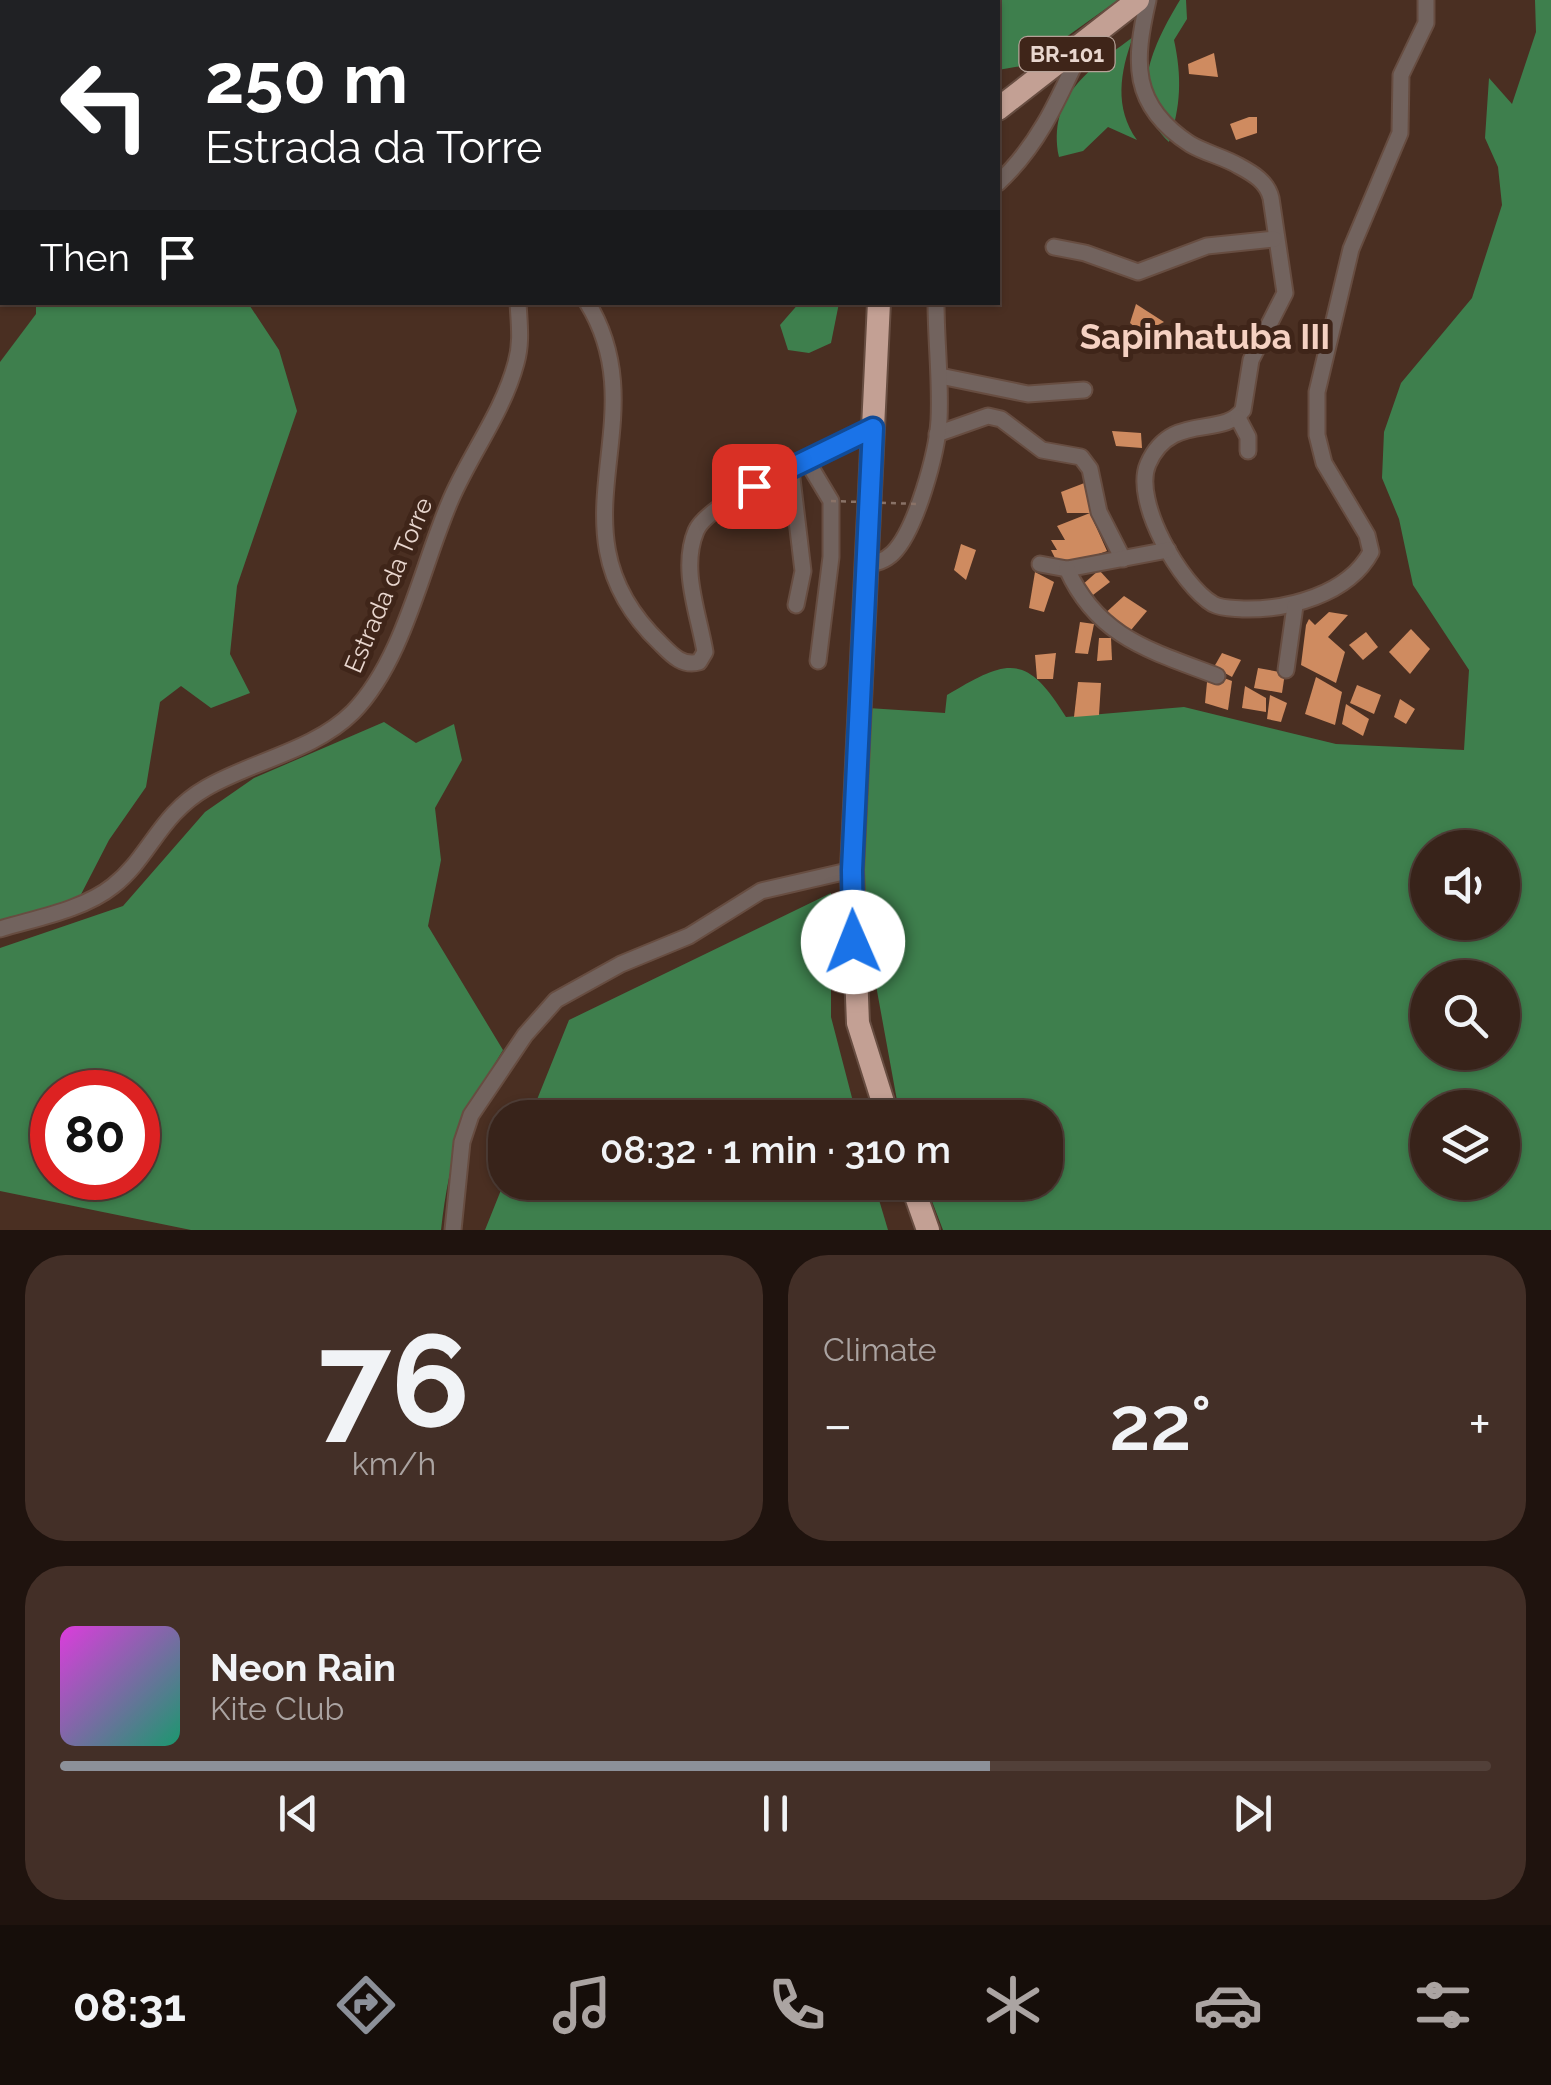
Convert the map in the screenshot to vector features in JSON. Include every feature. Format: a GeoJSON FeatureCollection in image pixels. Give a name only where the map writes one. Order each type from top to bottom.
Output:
{"type":"FeatureCollection","features":[{"type":"Feature","properties":{"kind":"highway","name":"BR-101"},"geometry":{"type":"LineString","coordinates":[[1000,107],[1138,0]]}},
{"type":"Feature","properties":{"kind":"highway"},"geometry":{"type":"LineString","coordinates":[[880,305],[852,870],[858,1023],[882,1100]]}},
{"type":"Feature","properties":{"kind":"highway"},"geometry":{"type":"LineString","coordinates":[[917,1200],[928,1230]]}},
{"type":"Feature","properties":{"kind":"street"},"geometry":{"type":"LineString","coordinates":[[1148,0],[1138,42],[1140,85],[1161,117],[1190,144],[1234,163],[1264,184],[1271,198],[1274,239],[1285,292],[1251,360],[1246,400],[1238,418],[1170,436],[1157,448],[1146,466],[1147,509],[1168,550],[1214,605],[1272,609],[1295,606],[1325,592],[1362,565],[1371,547],[1324,463],[1316,435],[1316,392],[1351,249],[1400,132],[1402,75],[1426,23],[1426,0]]}},
{"type":"Feature","properties":{"kind":"street"},"geometry":{"type":"LineString","coordinates":[[1000,180],[1032,146],[1050,119],[1085,40]]}},
{"type":"Feature","properties":{"kind":"street"},"geometry":{"type":"LineString","coordinates":[[1054,247],[1138,272],[1207,246],[1274,239]]}},
{"type":"Feature","properties":{"kind":"street","name":"Estrada da Torre"},"geometry":{"type":"LineString","coordinates":[[0,929],[100,896],[129,871],[161,824],[181,804],[248,766],[330,731],[370,693],[390,654],[452,497],[507,390],[520,345],[518,305]]}},
{"type":"Feature","properties":{"kind":"street"},"geometry":{"type":"LineString","coordinates":[[589,305],[603,328],[612,364],[614,414],[603,530],[610,569],[619,594],[636,618],[675,658],[693,664],[705,652],[691,578],[695,532],[714,509],[873,428]]}},
{"type":"Feature","properties":{"kind":"street"},"geometry":{"type":"LineString","coordinates":[[865,565],[889,557],[897,549],[917,504],[937,434],[940,376],[936,305]]}},
{"type":"Feature","properties":{"kind":"street"},"geometry":{"type":"LineString","coordinates":[[940,376],[1028,394],[1084,390]]}},
{"type":"Feature","properties":{"kind":"street"},"geometry":{"type":"LineString","coordinates":[[937,434],[988,416],[1000,419],[1042,450],[1081,457],[1090,469],[1098,512],[1123,559]]}},
{"type":"Feature","properties":{"kind":"street"},"geometry":{"type":"LineString","coordinates":[[1238,418],[1248,437],[1248,451]]}},
{"type":"Feature","properties":{"kind":"street"},"geometry":{"type":"LineString","coordinates":[[808,460],[831,501],[831,557],[818,661]]}},
{"type":"Feature","properties":{"kind":"street"},"geometry":{"type":"LineString","coordinates":[[790,470],[803,572],[796,605]]}},
{"type":"Feature","properties":{"kind":"street"},"geometry":{"type":"LineString","coordinates":[[1040,564],[1067,569],[1168,550]]}},
{"type":"Feature","properties":{"kind":"street"},"geometry":{"type":"LineString","coordinates":[[1067,569],[1085,604],[1114,630],[1146,649],[1217,676]]}},
{"type":"Feature","properties":{"kind":"street"},"geometry":{"type":"LineString","coordinates":[[1286,670],[1295,606]]}},
{"type":"Feature","properties":{"kind":"street"},"geometry":{"type":"LineString","coordinates":[[453,1230],[462,1142],[471,1115],[525,1035],[556,1000],[621,964],[689,936],[761,891],[852,870]]}},
{"type":"Feature","properties":{"kind":"path"},"geometry":{"type":"LineString","coordinates":[[831,501],[917,504]]}},
{"type":"Feature","properties":{"kind":"green space"},"geometry":{"type":"Polygon","coordinates":[[[1000,0],[1118,0],[1027,65],[1000,70],[1000,0]]]}},
{"type":"Feature","properties":{"kind":"green space"},"geometry":{"type":"Polygon","coordinates":[[[1180,0],[1186,0],[1187,19],[1174,40],[1179,91],[1169,142],[1148,108],[1146,90],[1153,53],[1180,0]]]}},
{"type":"Feature","properties":{"kind":"green space"},"geometry":{"type":"Polygon","coordinates":[[[1535,0],[1551,0],[1551,1230],[943,1230],[932,1200],[1063,1200],[1063,1100],[897,1100],[863,914],[868,708],[945,713],[947,695],[985,674],[1014,668],[1039,681],[1066,717],[1184,707],[1336,744],[1464,750],[1469,670],[1413,585],[1399,519],[1382,478],[1384,432],[1401,383],[1472,298],[1502,205],[1498,167],[1485,138],[1489,78],[1512,104],[1536,32],[1535,0]]]}},
{"type":"Feature","properties":{"kind":"green space"},"geometry":{"type":"Polygon","coordinates":[[[1133,37],[1125,63],[1122,103],[1137,140],[1108,127],[1083,151],[1059,157],[1059,117],[1075,86],[1133,37]]]}},
{"type":"Feature","properties":{"kind":"green space"},"geometry":{"type":"Polygon","coordinates":[[[36,305],[249,305],[279,350],[297,411],[237,586],[230,654],[250,693],[211,708],[181,686],[160,702],[146,787],[109,840],[75,906],[0,927],[0,362],[36,314],[36,305]]]}},
{"type":"Feature","properties":{"kind":"green space"},"geometry":{"type":"Polygon","coordinates":[[[797,305],[839,305],[831,343],[809,353],[788,350],[780,325],[797,305]]]}},
{"type":"Feature","properties":{"kind":"green space"},"geometry":{"type":"Polygon","coordinates":[[[384,722],[416,743],[454,724],[462,760],[435,808],[441,860],[428,926],[503,1050],[460,1136],[441,1230],[191,1230],[44,1200],[160,1200],[160,1070],[30,1070],[30,1197],[0,1191],[0,948],[123,906],[205,812],[254,778],[384,722]]]}},
{"type":"Feature","properties":{"kind":"green space"},"geometry":{"type":"Polygon","coordinates":[[[831,893],[831,1017],[853,1100],[537,1100],[569,1020],[831,893]]]}},
{"type":"Feature","properties":{"kind":"green space"},"geometry":{"type":"Polygon","coordinates":[[[497,1200],[879,1200],[888,1230],[485,1230],[497,1200]]]}},
{"type":"Feature","properties":{"kind":"building"},"geometry":{"type":"Polygon","coordinates":[[[1214,53],[1218,77],[1189,74],[1188,64],[1214,53]]]}},
{"type":"Feature","properties":{"kind":"building"},"geometry":{"type":"Polygon","coordinates":[[[1257,117],[1257,133],[1236,140],[1230,124],[1257,117]]]}},
{"type":"Feature","properties":{"kind":"building"},"geometry":{"type":"Polygon","coordinates":[[[1136,304],[1164,322],[1142,333],[1130,323],[1136,304]]]}},
{"type":"Feature","properties":{"kind":"building"},"geometry":{"type":"Polygon","coordinates":[[[1112,431],[1141,433],[1142,448],[1116,446],[1112,431]]]}},
{"type":"Feature","properties":{"kind":"building"},"geometry":{"type":"Polygon","coordinates":[[[1087,482],[1092,513],[1067,513],[1061,492],[1087,482]]]}},
{"type":"Feature","properties":{"kind":"building"},"geometry":{"type":"Polygon","coordinates":[[[1090,513],[1107,551],[1060,568],[1051,550],[1057,550],[1051,540],[1065,540],[1057,526],[1090,513]]]}},
{"type":"Feature","properties":{"kind":"building"},"geometry":{"type":"Polygon","coordinates":[[[961,544],[976,550],[966,580],[954,570],[961,544]]]}},
{"type":"Feature","properties":{"kind":"building"},"geometry":{"type":"Polygon","coordinates":[[[1099,570],[1110,582],[1089,598],[1081,586],[1099,570]]]}},
{"type":"Feature","properties":{"kind":"building"},"geometry":{"type":"Polygon","coordinates":[[[1035,572],[1054,582],[1044,612],[1029,608],[1035,572]]]}},
{"type":"Feature","properties":{"kind":"building"},"geometry":{"type":"Polygon","coordinates":[[[1124,596],[1147,611],[1126,636],[1101,617],[1124,596]]]}},
{"type":"Feature","properties":{"kind":"building"},"geometry":{"type":"Polygon","coordinates":[[[1329,612],[1348,615],[1328,637],[1345,652],[1336,683],[1301,665],[1309,619],[1315,625],[1329,612]]]}},
{"type":"Feature","properties":{"kind":"building"},"geometry":{"type":"Polygon","coordinates":[[[1080,622],[1094,624],[1088,654],[1075,653],[1080,622]]]}},
{"type":"Feature","properties":{"kind":"building"},"geometry":{"type":"Polygon","coordinates":[[[1411,629],[1430,649],[1410,674],[1389,652],[1411,629]]]}},
{"type":"Feature","properties":{"kind":"building"},"geometry":{"type":"Polygon","coordinates":[[[1366,632],[1378,647],[1363,660],[1349,645],[1366,632]]]}},
{"type":"Feature","properties":{"kind":"building"},"geometry":{"type":"Polygon","coordinates":[[[1099,638],[1111,638],[1112,660],[1097,661],[1099,638]]]}},
{"type":"Feature","properties":{"kind":"building"},"geometry":{"type":"Polygon","coordinates":[[[1056,653],[1053,679],[1037,679],[1035,655],[1056,653]]]}},
{"type":"Feature","properties":{"kind":"building"},"geometry":{"type":"Polygon","coordinates":[[[1222,653],[1241,660],[1232,677],[1214,667],[1222,653]]]}},
{"type":"Feature","properties":{"kind":"building"},"geometry":{"type":"Polygon","coordinates":[[[1258,668],[1285,673],[1282,693],[1254,688],[1258,668]]]}},
{"type":"Feature","properties":{"kind":"building"},"geometry":{"type":"Polygon","coordinates":[[[1208,672],[1232,681],[1228,710],[1205,703],[1208,672]]]}},
{"type":"Feature","properties":{"kind":"building"},"geometry":{"type":"Polygon","coordinates":[[[1316,677],[1342,692],[1335,725],[1305,714],[1316,677]]]}},
{"type":"Feature","properties":{"kind":"building"},"geometry":{"type":"Polygon","coordinates":[[[1078,682],[1101,683],[1099,715],[1074,717],[1078,682]]]}},
{"type":"Feature","properties":{"kind":"building"},"geometry":{"type":"Polygon","coordinates":[[[1357,685],[1381,695],[1374,714],[1350,703],[1357,685]]]}},
{"type":"Feature","properties":{"kind":"building"},"geometry":{"type":"Polygon","coordinates":[[[1245,686],[1266,698],[1266,712],[1242,708],[1245,686]]]}},
{"type":"Feature","properties":{"kind":"building"},"geometry":{"type":"Polygon","coordinates":[[[1270,695],[1287,703],[1281,722],[1267,719],[1270,695]]]}},
{"type":"Feature","properties":{"kind":"building"},"geometry":{"type":"Polygon","coordinates":[[[1400,699],[1415,709],[1406,724],[1394,717],[1400,699]]]}},
{"type":"Feature","properties":{"kind":"building"},"geometry":{"type":"Polygon","coordinates":[[[1346,704],[1369,719],[1363,736],[1342,724],[1346,704]]]}},
{"type":"Feature","properties":{"kind":"district","name":"Sapinhatuba III"},"geometry":{"type":"Point","coordinates":[1205,337]}},
{"type":"Feature","properties":{"kind":"route"},"geometry":{"type":"LineString","coordinates":[[754,486],[873,428],[852,870],[853,942]]}}]}
